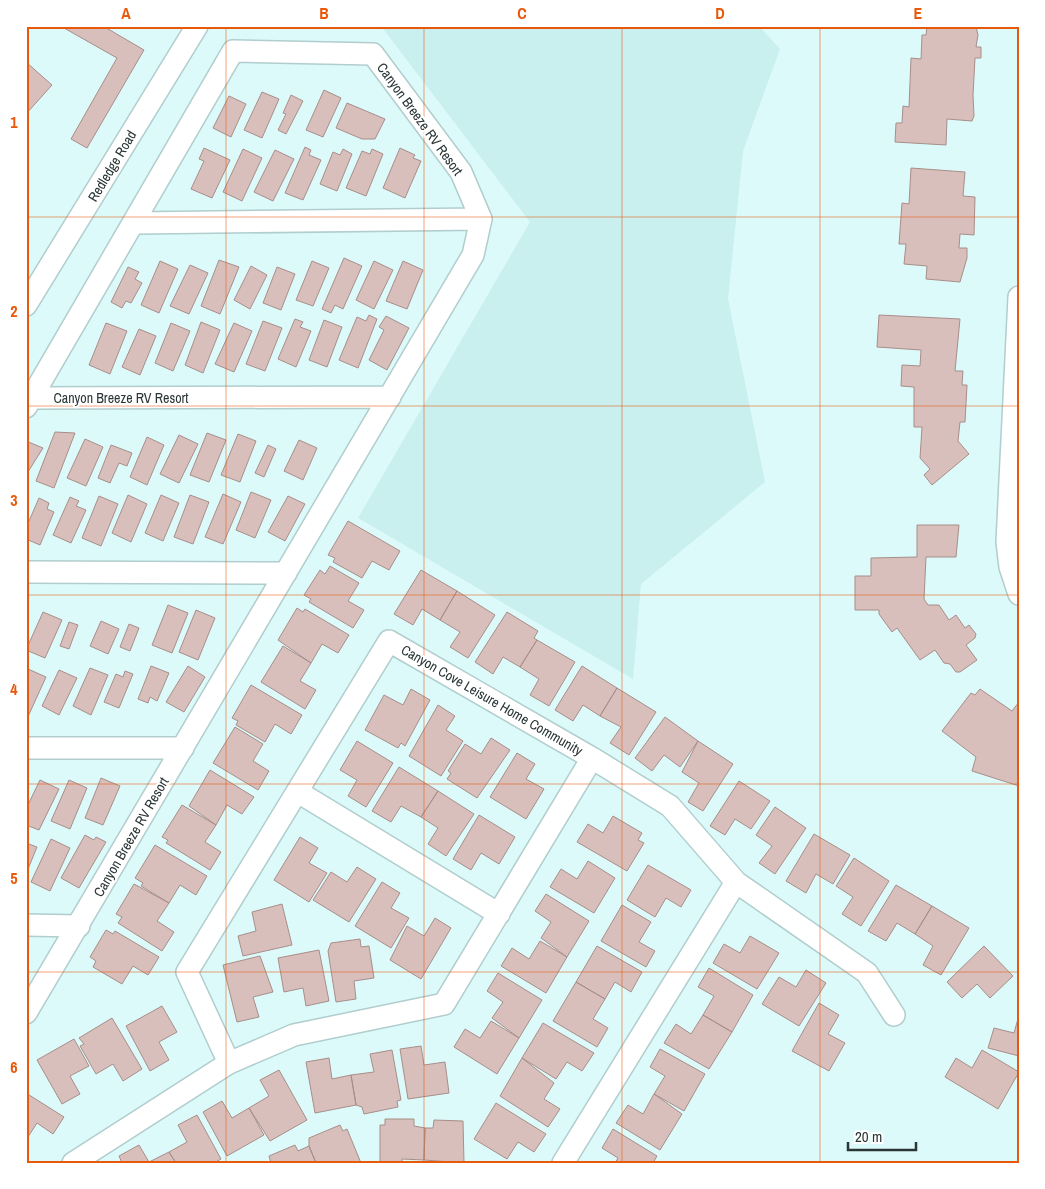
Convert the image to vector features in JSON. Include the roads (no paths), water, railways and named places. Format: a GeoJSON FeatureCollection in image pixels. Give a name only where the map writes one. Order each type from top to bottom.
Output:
{"type":"FeatureCollection","features":[{"type":"Feature","properties":{"kind":"street","name":"Redledge Road"},"geometry":{"type":"LineString","coordinates":[[26,306],[197,26]]}},
{"type":"Feature","properties":{"kind":"street","name":"Canyon Breeze RV Resort"},"geometry":{"type":"LineString","coordinates":[[26,1013],[473,255],[481,219],[461,172],[373,54],[233,51],[135,223],[29,402]]}},
{"type":"Feature","properties":{"kind":"street"},"geometry":{"type":"LineString","coordinates":[[135,223],[481,219]]}},
{"type":"Feature","properties":{"kind":"street"},"geometry":{"type":"LineString","coordinates":[[1019,297],[1008,542],[1010,567],[1019,594]]}},
{"type":"Feature","properties":{"kind":"street","name":"Canyon Breeze RV Resort"},"geometry":{"type":"LineString","coordinates":[[29,402],[390,397]]}},
{"type":"Feature","properties":{"kind":"street"},"geometry":{"type":"LineString","coordinates":[[26,572],[286,572]]}},
{"type":"Feature","properties":{"kind":"street","name":"Canyon Cove Leisure Home Community"},"geometry":{"type":"LineString","coordinates":[[229,1063],[187,972],[389,641],[592,758],[670,806],[736,882],[867,973],[894,1015]]}},
{"type":"Feature","properties":{"kind":"street"},"geometry":{"type":"LineString","coordinates":[[26,748],[183,748]]}},
{"type":"Feature","properties":{"kind":"street","name":"Canyon Cove Leisure Home Community"},"geometry":{"type":"LineString","coordinates":[[72,1163],[229,1063],[294,1035],[444,1004],[592,758]]}},
{"type":"Feature","properties":{"kind":"street"},"geometry":{"type":"LineString","coordinates":[[298,792],[499,914]]}},
{"type":"Feature","properties":{"kind":"street"},"geometry":{"type":"LineString","coordinates":[[563,1163],[736,882]]}},
{"type":"Feature","properties":{"kind":"street"},"geometry":{"type":"LineString","coordinates":[[26,925],[79,926]]}}]}
